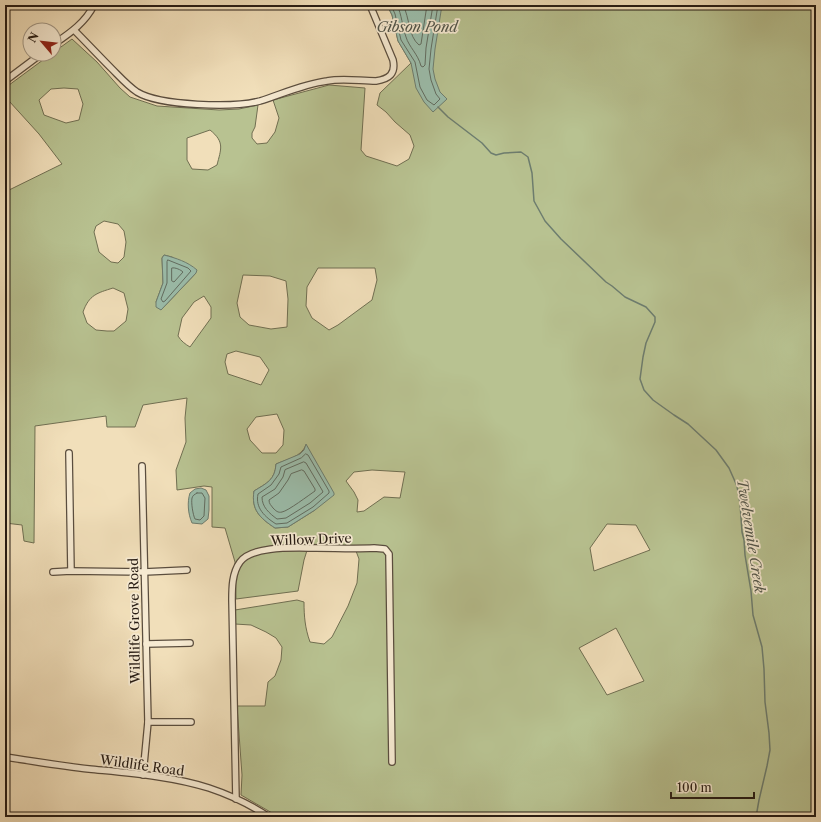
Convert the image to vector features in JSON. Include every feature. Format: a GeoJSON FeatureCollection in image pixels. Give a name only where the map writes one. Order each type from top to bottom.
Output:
{"type":"FeatureCollection","features":[{"type":"Feature","properties":{"kind":"street"},"geometry":{"type":"LineString","coordinates":[[62,38],[87,18],[94,5]]}},
{"type":"Feature","properties":{"kind":"street"},"geometry":{"type":"LineString","coordinates":[[74,30],[128,84],[142,94],[164,100],[180,102],[238,105],[260,101],[328,80],[376,81],[389,76],[394,70],[393,60],[370,5]]}},
{"type":"Feature","properties":{"kind":"street"},"geometry":{"type":"LineString","coordinates":[[5,81],[30,62]]}},
{"type":"Feature","properties":{"kind":"street"},"geometry":{"type":"LineString","coordinates":[[69,453],[71,571]]}},
{"type":"Feature","properties":{"kind":"street","name":"Wildlife Grove Road"},"geometry":{"type":"LineString","coordinates":[[142,466],[148,722],[143,775]]}},
{"type":"Feature","properties":{"kind":"street","name":"Willow Drive"},"geometry":{"type":"LineString","coordinates":[[236,799],[232,632],[233,583],[235,572],[240,562],[249,555],[260,552],[282,548],[374,548],[385,549],[389,554],[392,762]]}},
{"type":"Feature","properties":{"kind":"street"},"geometry":{"type":"LineString","coordinates":[[53,572],[144,572],[187,570]]}},
{"type":"Feature","properties":{"kind":"street"},"geometry":{"type":"LineString","coordinates":[[146,644],[190,643]]}},
{"type":"Feature","properties":{"kind":"street"},"geometry":{"type":"LineString","coordinates":[[148,722],[190,722]]}},
{"type":"Feature","properties":{"kind":"street","name":"Wildlife Road"},"geometry":{"type":"LineString","coordinates":[[5,757],[143,775],[191,783],[219,791],[269,817]]}},
{"type":"Feature","properties":{"kind":"shaded area"},"geometry":{"type":"Polygon","coordinates":[[[387,5],[816,5],[816,817],[279,817],[241,795],[242,775],[237,706],[265,706],[268,682],[275,676],[281,660],[282,647],[276,638],[266,632],[251,625],[235,624],[235,610],[297,600],[304,602],[305,622],[310,642],[324,644],[332,637],[348,606],[357,583],[359,559],[356,551],[330,545],[309,544],[304,560],[298,591],[236,599],[235,562],[225,528],[212,527],[212,487],[204,486],[177,490],[176,470],[186,442],[185,418],[187,398],[143,405],[135,427],[107,427],[106,416],[35,426],[34,543],[24,541],[22,525],[5,523],[5,192],[62,164],[39,134],[9,101],[5,103],[5,88],[40,62],[62,62],[62,46],[72,39],[97,62],[130,97],[157,106],[219,110],[239,109],[258,105],[255,127],[252,133],[252,138],[257,144],[267,143],[275,132],[279,118],[273,100],[329,85],[365,88],[361,150],[366,156],[397,166],[409,159],[414,146],[410,135],[377,105],[380,93],[411,63],[398,41],[392,15],[387,5]],[[51,89],[39,100],[44,115],[66,123],[79,120],[83,104],[78,89],[51,89]],[[210,130],[187,138],[187,160],[192,169],[208,170],[217,165],[221,146],[215,134],[210,130]],[[104,221],[96,226],[94,232],[99,252],[111,262],[118,263],[124,257],[126,242],[124,231],[118,224],[104,221]],[[164,255],[162,258],[163,283],[156,302],[161,310],[196,273],[172,257],[164,255]],[[318,268],[307,287],[306,306],[312,318],[329,330],[372,300],[377,280],[375,268],[318,268]],[[243,275],[237,303],[240,317],[249,325],[271,329],[287,327],[288,299],[286,281],[270,276],[243,275]],[[113,288],[98,293],[91,298],[85,306],[83,312],[87,323],[96,330],[114,331],[126,321],[128,309],[124,293],[113,288]],[[204,296],[194,302],[182,318],[178,336],[190,347],[211,318],[211,307],[204,296]],[[236,351],[227,354],[225,362],[228,374],[261,385],[269,370],[260,357],[236,351]],[[277,414],[256,417],[247,429],[250,440],[262,453],[276,453],[283,445],[284,430],[277,414]],[[306,445],[301,452],[276,464],[274,474],[270,480],[254,491],[253,498],[255,508],[265,521],[275,528],[288,527],[315,510],[319,468],[306,445]],[[372,470],[354,472],[346,481],[358,500],[357,512],[364,511],[384,497],[400,498],[405,472],[372,470]],[[607,524],[590,548],[594,571],[650,550],[636,525],[607,524]],[[616,628],[579,648],[607,695],[644,681],[616,628]]]}},
{"type":"Feature","properties":{"kind":"water","name":"Gibson Pond"},"geometry":{"type":"Polygon","coordinates":[[[387,5],[442,5],[433,69],[440,92],[447,99],[433,112],[424,102],[416,88],[411,63],[398,41],[392,15],[387,5]]]}},
{"type":"Feature","properties":{"kind":"water"},"geometry":{"type":"Polygon","coordinates":[[[164,255],[182,261],[197,270],[196,273],[161,310],[156,307],[156,302],[163,283],[162,258],[164,255]]]}},
{"type":"Feature","properties":{"kind":"water"},"geometry":{"type":"Polygon","coordinates":[[[306,444],[334,495],[315,510],[288,527],[275,528],[261,517],[255,508],[253,498],[254,491],[270,480],[274,474],[276,464],[300,454],[304,450],[306,444]]]}},
{"type":"Feature","properties":{"kind":"water"},"geometry":{"type":"Polygon","coordinates":[[[201,488],[206,490],[209,496],[208,519],[202,524],[192,523],[188,508],[188,500],[190,493],[195,489],[201,488]]]}},
{"type":"Feature","properties":{"kind":"waterway","name":"Twelvemile Creek"},"geometry":{"type":"LineString","coordinates":[[438,107],[448,117],[482,143],[491,153],[496,155],[521,152],[528,157],[532,173],[534,201],[545,221],[561,239],[606,282],[625,297],[646,307],[655,317],[655,322],[646,343],[643,357],[640,379],[644,390],[653,400],[688,424],[716,450],[729,468],[737,486],[753,615],[762,647],[765,702],[769,733],[770,750],[756,817]]}}]}
